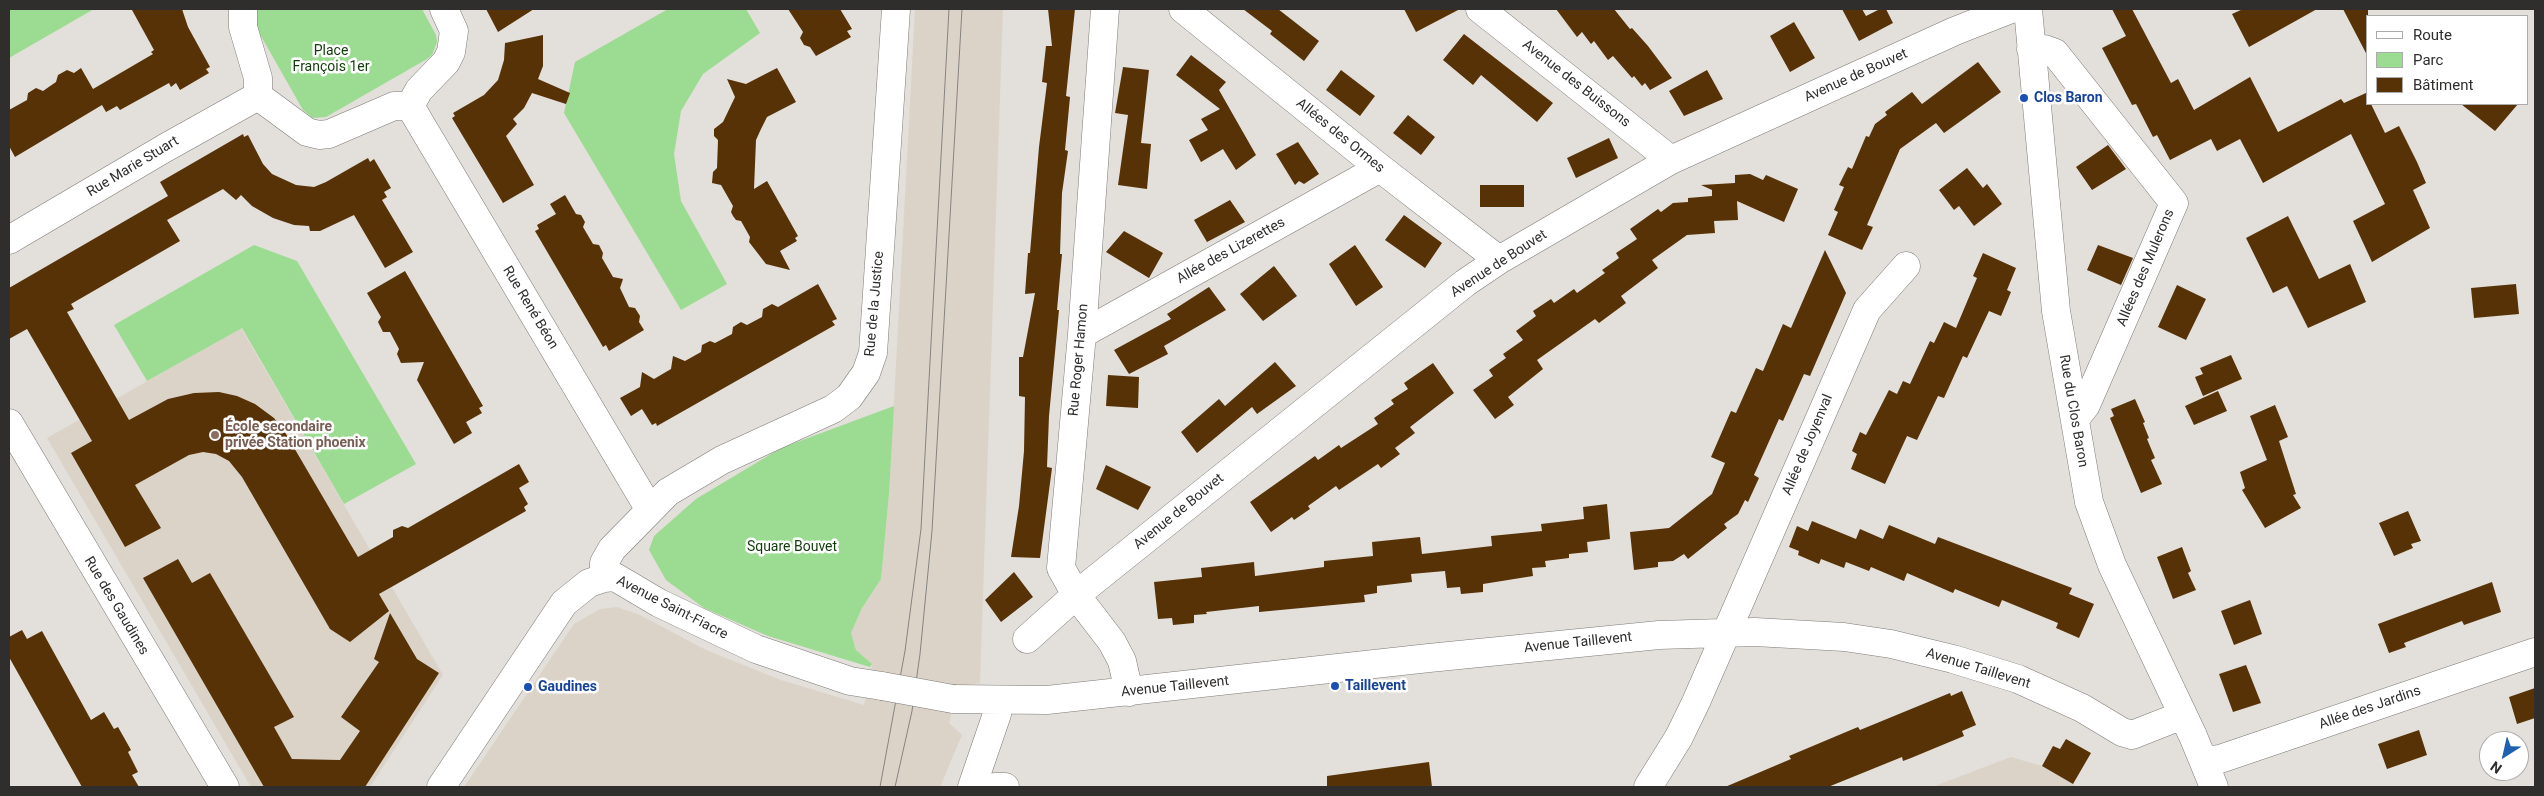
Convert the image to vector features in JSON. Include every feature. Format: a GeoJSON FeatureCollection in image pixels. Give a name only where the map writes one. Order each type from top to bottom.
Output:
{"type":"FeatureCollection","features":[{"type":"Feature","properties":{"kind":"street"},"geometry":{"type":"LineString","coordinates":[[243,9],[243,27],[258,78],[258,96],[307,132],[319,134],[330,134],[394,106],[410,106],[420,90],[446,62],[452,52],[454,31],[444,9]]}},
{"type":"Feature","properties":{"kind":"street","name":"Rue de la Justice"},"geometry":{"type":"LineString","coordinates":[[604,578],[604,563],[612,548],[668,492],[722,460],[833,408],[849,397],[866,374],[873,353],[896,9]]}},
{"type":"Feature","properties":{"kind":"street","name":"Rue Roger Hamon"},"geometry":{"type":"LineString","coordinates":[[1105,9],[1082,334],[1061,568],[1076,595],[1112,642],[1122,661],[1129,692]]}},
{"type":"Feature","properties":{"kind":"street","name":"Allées des Ormes"},"geometry":{"type":"LineString","coordinates":[[1183,9],[1380,168],[1499,260]]}},
{"type":"Feature","properties":{"kind":"street","name":"Avenue des Buissons"},"geometry":{"type":"LineString","coordinates":[[1480,9],[1671,160]]}},
{"type":"Feature","properties":{"kind":"street","name":"Avenue de Bouvet"},"geometry":{"type":"LineString","coordinates":[[1027,639],[1076,595],[1465,283],[1499,260],[1671,160],[1955,31],[2022,9]]}},
{"type":"Feature","properties":{"kind":"street","name":"Rue du Clos Baron"},"geometry":{"type":"LineString","coordinates":[[2022,9],[2031,49],[2056,311],[2089,502],[2112,565],[2183,715],[2214,787]]}},
{"type":"Feature","properties":{"kind":"street","name":"Allées des Mulerons"},"geometry":{"type":"LineString","coordinates":[[2031,49],[2044,49],[2055,53],[2174,203],[2086,405],[2075,419]]}},
{"type":"Feature","properties":{"kind":"street","name":"Rue Marie Stuart"},"geometry":{"type":"LineString","coordinates":[[9,240],[165,148],[258,96]]}},
{"type":"Feature","properties":{"kind":"street","name":"Rue René Béon"},"geometry":{"type":"LineString","coordinates":[[410,106],[650,510]]}},
{"type":"Feature","properties":{"kind":"street","name":"Allée des Lizerettes"},"geometry":{"type":"LineString","coordinates":[[1082,334],[1380,168]]}},
{"type":"Feature","properties":{"kind":"street","name":"Allée de Joyenval"},"geometry":{"type":"LineString","coordinates":[[1648,787],[1679,737],[1726,634],[1866,310],[1906,266]]}},
{"type":"Feature","properties":{"kind":"street","name":"Rue des Gaudines"},"geometry":{"type":"LineString","coordinates":[[9,423],[226,787]]}},
{"type":"Feature","properties":{"kind":"street","name":"Avenue Saint-Fiacre"},"geometry":{"type":"LineString","coordinates":[[441,787],[564,603],[589,583],[604,578],[615,577],[659,603],[756,649],[850,681],[953,698]]}},
{"type":"Feature","properties":{"kind":"street","name":"Avenue Taillevent"},"geometry":{"type":"LineString","coordinates":[[953,698],[999,701],[1047,700],[1659,635],[1775,633],[1844,638],[1891,644],[1953,659],[2018,679],[2082,708],[2122,732],[2132,735],[2183,715]]}},
{"type":"Feature","properties":{"kind":"street","name":"Allée des Jardins"},"geometry":{"type":"LineString","coordinates":[[2204,761],[2220,759],[2535,652]]}},
{"type":"Feature","properties":{"kind":"street"},"geometry":{"type":"LineString","coordinates":[[972,787],[997,714],[999,701]]}},
{"type":"Feature","properties":{"kind":"street"},"geometry":{"type":"LineString","coordinates":[[995,787],[1005,787]]}},
{"type":"Feature","properties":{"kind":"shaded area"},"geometry":{"type":"Polygon","coordinates":[[[915,9],[1003,9],[980,683],[959,686],[949,723],[962,735],[940,787],[464,787],[574,624],[600,609],[617,607],[640,615],[706,650],[781,680],[864,705],[872,665],[856,650],[851,633],[862,608],[881,579],[889,494],[915,9]]]}},
{"type":"Feature","properties":{"kind":"shaded area"},"geometry":{"type":"Polygon","coordinates":[[[241,328],[443,675],[370,787],[251,787],[47,438],[241,328]]]}},
{"type":"Feature","properties":{"kind":"shaded area"},"geometry":{"type":"Polygon","coordinates":[[[2011,757],[2042,766],[2078,787],[1932,787],[2011,757]]]}},
{"type":"Feature","properties":{"kind":"green space"},"geometry":{"type":"Polygon","coordinates":[[[9,9],[94,9],[9,58],[9,9]]]}},
{"type":"Feature","properties":{"kind":"green space","name":"Place François 1er"},"geometry":{"type":"Polygon","coordinates":[[[253,9],[422,9],[436,35],[437,42],[432,55],[427,59],[326,117],[313,118],[303,110],[253,22],[253,9]]]}},
{"type":"Feature","properties":{"kind":"green space"},"geometry":{"type":"Polygon","coordinates":[[[668,9],[746,9],[760,33],[703,74],[681,111],[674,154],[681,201],[727,284],[681,310],[564,113],[575,62],[668,9]]]}},
{"type":"Feature","properties":{"kind":"green space"},"geometry":{"type":"Polygon","coordinates":[[[254,245],[297,261],[416,464],[344,504],[242,328],[147,381],[114,325],[254,245]]]}},
{"type":"Feature","properties":{"kind":"green space","name":"Square Bouvet"},"geometry":{"type":"Polygon","coordinates":[[[894,406],[889,494],[881,579],[862,608],[851,633],[856,650],[872,664],[870,667],[768,636],[704,608],[666,580],[649,550],[654,536],[696,499],[781,448],[894,406]]]}},
{"type":"Feature","properties":{"kind":"building"},"geometry":{"type":"Polygon","coordinates":[[[182,9],[188,27],[210,67],[206,69],[209,73],[180,90],[176,83],[171,87],[169,83],[120,110],[117,106],[106,112],[102,105],[15,157],[9,146],[9,110],[27,100],[28,93],[36,88],[43,91],[56,82],[58,75],[67,70],[74,73],[81,68],[93,89],[153,54],[151,52],[154,50],[132,10],[182,9]]]}},
{"type":"Feature","properties":{"kind":"building"},"geometry":{"type":"Polygon","coordinates":[[[486,9],[534,9],[498,32],[486,9]]]}},
{"type":"Feature","properties":{"kind":"building"},"geometry":{"type":"Polygon","coordinates":[[[788,9],[840,9],[852,29],[847,31],[851,37],[816,56],[810,47],[804,45],[800,38],[803,32],[788,9]]]}},
{"type":"Feature","properties":{"kind":"building"},"geometry":{"type":"Polygon","coordinates":[[[1048,9],[1075,9],[1066,96],[1070,97],[1065,150],[1068,151],[1062,193],[1060,254],[1062,254],[1057,310],[1059,310],[1049,416],[1047,467],[1052,468],[1040,558],[1011,557],[1019,506],[1024,451],[1025,397],[1019,396],[1019,357],[1023,357],[1035,293],[1025,294],[1047,83],[1042,82],[1046,46],[1052,46],[1048,9]]]}},
{"type":"Feature","properties":{"kind":"building"},"geometry":{"type":"Polygon","coordinates":[[[1243,9],[1278,9],[1319,41],[1304,61],[1270,34],[1272,31],[1243,9]]]}},
{"type":"Feature","properties":{"kind":"building"},"geometry":{"type":"Polygon","coordinates":[[[1404,9],[1460,9],[1416,32],[1404,9]]]}},
{"type":"Feature","properties":{"kind":"building"},"geometry":{"type":"Polygon","coordinates":[[[1556,9],[1614,9],[1630,29],[1632,28],[1648,46],[1672,78],[1650,90],[1645,83],[1642,86],[1634,76],[1632,78],[1613,56],[1608,60],[1594,41],[1591,44],[1582,32],[1577,37],[1556,9]]]}},
{"type":"Feature","properties":{"kind":"building"},"geometry":{"type":"Polygon","coordinates":[[[1842,9],[1862,9],[1866,16],[1880,9],[1886,9],[1893,23],[1859,41],[1842,9]]]}},
{"type":"Feature","properties":{"kind":"building"},"geometry":{"type":"Polygon","coordinates":[[[2112,9],[2132,9],[2171,83],[2178,79],[2194,110],[2250,77],[2278,132],[2341,99],[2344,103],[2366,93],[2366,105],[2371,105],[2385,133],[2399,126],[2417,162],[2426,183],[2413,190],[2430,228],[2372,262],[2353,221],[2385,204],[2351,134],[2263,183],[2240,139],[2217,151],[2211,139],[2170,160],[2157,135],[2153,137],[2136,104],[2132,105],[2102,48],[2126,36],[2112,9]]]}},
{"type":"Feature","properties":{"kind":"building"},"geometry":{"type":"Polygon","coordinates":[[[2243,9],[2317,9],[2249,47],[2232,14],[2243,9]]]}},
{"type":"Feature","properties":{"kind":"building"},"geometry":{"type":"Polygon","coordinates":[[[2343,9],[2368,9],[2368,15],[2366,15],[2366,53],[2343,9]]]}},
{"type":"Feature","properties":{"kind":"building"},"geometry":{"type":"Polygon","coordinates":[[[1794,22],[1815,58],[1790,72],[1770,36],[1794,22]]]}},
{"type":"Feature","properties":{"kind":"building"},"geometry":{"type":"Polygon","coordinates":[[[1464,34],[1553,103],[1537,122],[1481,75],[1473,85],[1443,60],[1464,34]]]}},
{"type":"Feature","properties":{"kind":"building"},"geometry":{"type":"Polygon","coordinates":[[[543,35],[543,66],[538,79],[570,93],[566,104],[532,93],[524,108],[513,119],[517,124],[506,136],[534,185],[503,203],[452,118],[455,116],[453,113],[484,95],[498,80],[504,60],[505,43],[543,35]]]}},
{"type":"Feature","properties":{"kind":"building"},"geometry":{"type":"Polygon","coordinates":[[[1191,55],[1226,82],[1219,90],[1256,155],[1236,170],[1223,149],[1201,162],[1189,140],[1208,130],[1201,119],[1220,109],[1176,75],[1191,55]]]}},
{"type":"Feature","properties":{"kind":"building"},"geometry":{"type":"Polygon","coordinates":[[[1978,62],[2001,92],[1944,133],[1936,123],[1900,149],[1867,225],[1873,227],[1862,250],[1828,235],[1838,212],[1834,210],[1844,187],[1839,185],[1848,167],[1852,169],[1866,136],[1869,137],[1875,124],[1887,115],[1885,112],[1912,92],[1922,104],[1978,62]]]}},
{"type":"Feature","properties":{"kind":"building"},"geometry":{"type":"Polygon","coordinates":[[[1123,67],[1149,70],[1141,143],[1151,144],[1147,189],[1118,185],[1128,115],[1115,113],[1123,67]]]}},
{"type":"Feature","properties":{"kind":"building"},"geometry":{"type":"Polygon","coordinates":[[[777,68],[796,102],[767,117],[761,129],[756,140],[754,189],[767,181],[798,236],[795,238],[797,241],[780,251],[790,270],[766,264],[749,242],[750,237],[741,221],[736,220],[733,216],[731,212],[733,206],[721,185],[712,183],[713,172],[717,168],[718,140],[714,136],[714,129],[723,122],[735,97],[727,79],[746,84],[777,68]]]}},
{"type":"Feature","properties":{"kind":"building"},"geometry":{"type":"Polygon","coordinates":[[[1341,70],[1375,96],[1360,116],[1326,90],[1341,70]]]}},
{"type":"Feature","properties":{"kind":"building"},"geometry":{"type":"Polygon","coordinates":[[[1707,70],[1723,99],[1684,116],[1669,91],[1707,70]]]}},
{"type":"Feature","properties":{"kind":"building"},"geometry":{"type":"Polygon","coordinates":[[[2462,105],[2517,105],[2495,131],[2462,105]]]}},
{"type":"Feature","properties":{"kind":"building"},"geometry":{"type":"Polygon","coordinates":[[[1408,115],[1435,137],[1421,155],[1393,133],[1408,115]]]}},
{"type":"Feature","properties":{"kind":"building"},"geometry":{"type":"Polygon","coordinates":[[[243,134],[244,137],[248,135],[263,164],[272,174],[296,185],[314,187],[368,158],[370,162],[374,159],[391,188],[384,192],[387,197],[382,200],[413,252],[385,268],[354,215],[320,231],[310,231],[309,226],[294,225],[273,218],[252,206],[241,195],[236,200],[223,189],[167,220],[180,241],[71,304],[74,309],[67,312],[129,420],[168,399],[194,393],[219,392],[237,396],[255,404],[274,418],[286,434],[358,557],[393,537],[393,530],[402,526],[408,528],[519,464],[529,482],[519,488],[528,504],[524,507],[526,511],[379,594],[389,611],[350,642],[330,629],[242,477],[229,461],[216,454],[203,452],[189,455],[135,485],[161,528],[125,547],[71,453],[92,441],[27,329],[9,339],[9,288],[168,196],[160,182],[243,134]]]}},
{"type":"Feature","properties":{"kind":"building"},"geometry":{"type":"Polygon","coordinates":[[[1609,138],[1618,158],[1576,178],[1567,158],[1609,138]]]}},
{"type":"Feature","properties":{"kind":"building"},"geometry":{"type":"Polygon","coordinates":[[[1298,142],[1319,174],[1304,184],[1299,181],[1295,185],[1276,154],[1298,142]]]}},
{"type":"Feature","properties":{"kind":"building"},"geometry":{"type":"Polygon","coordinates":[[[2108,145],[2126,169],[2092,190],[2076,167],[2108,145]]]}},
{"type":"Feature","properties":{"kind":"building"},"geometry":{"type":"Polygon","coordinates":[[[1967,168],[1983,188],[1987,184],[2002,204],[1974,226],[1959,206],[1954,210],[1939,190],[1967,168]]]}},
{"type":"Feature","properties":{"kind":"building"},"geometry":{"type":"Polygon","coordinates":[[[1750,174],[1763,180],[1766,175],[1798,189],[1784,222],[1737,201],[1738,220],[1714,221],[1715,233],[1687,235],[1652,260],[1658,268],[1621,296],[1626,303],[1599,323],[1595,319],[1537,360],[1543,369],[1508,397],[1514,405],[1495,419],[1473,390],[1493,376],[1489,370],[1506,358],[1503,354],[1523,340],[1516,331],[1536,316],[1533,311],[1551,299],[1554,303],[1574,289],[1577,293],[1605,273],[1602,270],[1619,258],[1616,253],[1637,239],[1630,229],[1658,209],[1661,212],[1673,203],[1688,202],[1688,198],[1712,196],[1712,190],[1701,185],[1735,183],[1735,175],[1750,174]]]}},
{"type":"Feature","properties":{"kind":"building"},"geometry":{"type":"Polygon","coordinates":[[[1480,185],[1524,185],[1524,207],[1480,207],[1480,185]]]}},
{"type":"Feature","properties":{"kind":"building"},"geometry":{"type":"Polygon","coordinates":[[[565,195],[576,214],[581,215],[585,222],[583,227],[593,244],[599,245],[603,253],[602,258],[613,277],[623,279],[620,288],[629,307],[635,308],[640,316],[639,322],[644,330],[609,351],[606,345],[603,347],[535,231],[539,229],[537,225],[556,214],[550,204],[565,195]]]}},
{"type":"Feature","properties":{"kind":"building"},"geometry":{"type":"Polygon","coordinates":[[[1230,200],[1245,222],[1207,242],[1194,220],[1230,200]]]}},
{"type":"Feature","properties":{"kind":"building"},"geometry":{"type":"Polygon","coordinates":[[[1404,215],[1442,243],[1425,268],[1385,240],[1404,215]]]}},
{"type":"Feature","properties":{"kind":"building"},"geometry":{"type":"Polygon","coordinates":[[[2288,216],[2319,279],[2350,264],[2366,302],[2308,328],[2287,286],[2273,293],[2246,238],[2288,216]]]}},
{"type":"Feature","properties":{"kind":"building"},"geometry":{"type":"Polygon","coordinates":[[[1124,231],[1163,253],[1149,278],[1106,252],[1124,231]]]}},
{"type":"Feature","properties":{"kind":"building"},"geometry":{"type":"Polygon","coordinates":[[[1355,245],[1383,287],[1356,306],[1329,264],[1355,245]]]}},
{"type":"Feature","properties":{"kind":"building"},"geometry":{"type":"Polygon","coordinates":[[[2098,245],[2133,258],[2121,285],[2087,270],[2098,245]]]}},
{"type":"Feature","properties":{"kind":"building"},"geometry":{"type":"Polygon","coordinates":[[[1825,250],[1846,293],[1810,376],[1804,374],[1783,421],[1779,419],[1754,475],[1759,478],[1748,502],[1745,500],[1738,514],[1724,524],[1727,528],[1688,559],[1684,554],[1673,561],[1658,562],[1658,567],[1634,570],[1630,532],[1669,528],[1712,494],[1725,463],[1711,457],[1731,411],[1736,413],[1756,368],[1763,371],[1783,324],[1791,328],[1825,250]]]}},
{"type":"Feature","properties":{"kind":"building"},"geometry":{"type":"Polygon","coordinates":[[[1983,253],[2016,268],[2007,290],[2011,292],[2001,316],[1989,311],[1967,358],[1963,356],[1944,398],[1938,396],[1917,440],[1907,436],[1885,484],[1851,469],[1857,454],[1852,451],[1860,432],[1866,435],[1889,390],[1897,394],[1903,381],[1910,384],[1930,341],[1934,343],[1944,322],[1956,328],[1977,278],[1973,276],[1983,253]]]}},
{"type":"Feature","properties":{"kind":"building"},"geometry":{"type":"Polygon","coordinates":[[[1274,266],[1297,296],[1263,321],[1240,294],[1274,266]]]}},
{"type":"Feature","properties":{"kind":"building"},"geometry":{"type":"Polygon","coordinates":[[[405,271],[483,406],[479,408],[482,413],[466,422],[472,433],[454,444],[417,380],[424,362],[401,363],[397,354],[399,349],[390,332],[383,332],[378,322],[381,317],[367,293],[405,271]]]}},
{"type":"Feature","properties":{"kind":"building"},"geometry":{"type":"Polygon","coordinates":[[[818,284],[837,319],[832,321],[835,325],[657,426],[656,423],[652,425],[642,409],[631,416],[620,398],[640,387],[642,372],[654,379],[671,369],[673,356],[685,361],[701,352],[702,345],[710,341],[715,343],[732,334],[733,327],[741,322],[747,325],[762,317],[763,309],[772,304],[778,307],[818,284]]]}},
{"type":"Feature","properties":{"kind":"building"},"geometry":{"type":"Polygon","coordinates":[[[2516,284],[2519,314],[2474,318],[2471,288],[2516,284]]]}},
{"type":"Feature","properties":{"kind":"building"},"geometry":{"type":"Polygon","coordinates":[[[2177,285],[2206,299],[2186,340],[2158,327],[2177,285]]]}},
{"type":"Feature","properties":{"kind":"building"},"geometry":{"type":"Polygon","coordinates":[[[1209,287],[1226,310],[1164,346],[1168,354],[1129,374],[1114,350],[1171,319],[1167,314],[1209,287]]]}},
{"type":"Feature","properties":{"kind":"building"},"geometry":{"type":"Polygon","coordinates":[[[2231,355],[2242,379],[2203,396],[2195,377],[2203,374],[2200,368],[2231,355]]]}},
{"type":"Feature","properties":{"kind":"building"},"geometry":{"type":"Polygon","coordinates":[[[1275,362],[1296,386],[1257,414],[1252,407],[1197,453],[1181,432],[1219,399],[1225,406],[1275,362]]]}},
{"type":"Feature","properties":{"kind":"building"},"geometry":{"type":"Polygon","coordinates":[[[1433,363],[1454,393],[1410,427],[1415,433],[1395,448],[1400,454],[1381,468],[1378,464],[1339,490],[1336,486],[1308,506],[1310,509],[1294,520],[1292,517],[1271,532],[1250,502],[1315,456],[1318,460],[1339,445],[1341,448],[1378,424],[1374,418],[1394,404],[1391,400],[1408,389],[1404,383],[1433,363]]]}},
{"type":"Feature","properties":{"kind":"building"},"geometry":{"type":"Polygon","coordinates":[[[1108,375],[1139,377],[1138,408],[1106,406],[1108,375]]]}},
{"type":"Feature","properties":{"kind":"building"},"geometry":{"type":"Polygon","coordinates":[[[2218,391],[2227,411],[2194,425],[2185,406],[2218,391]]]}},
{"type":"Feature","properties":{"kind":"building"},"geometry":{"type":"Polygon","coordinates":[[[2135,399],[2145,422],[2143,423],[2149,438],[2147,439],[2155,458],[2151,460],[2162,484],[2141,493],[2110,418],[2114,416],[2111,409],[2135,399]]]}},
{"type":"Feature","properties":{"kind":"building"},"geometry":{"type":"Polygon","coordinates":[[[2275,405],[2288,437],[2279,441],[2296,494],[2293,495],[2301,508],[2265,528],[2242,490],[2245,488],[2240,472],[2267,460],[2250,416],[2275,405]]]}},
{"type":"Feature","properties":{"kind":"building"},"geometry":{"type":"Polygon","coordinates":[[[1106,465],[1151,487],[1138,510],[1096,489],[1106,465]]]}},
{"type":"Feature","properties":{"kind":"building"},"geometry":{"type":"Polygon","coordinates":[[[1607,504],[1610,539],[1587,542],[1588,552],[1569,554],[1569,558],[1545,561],[1546,567],[1532,568],[1533,576],[1483,584],[1483,592],[1461,594],[1460,587],[1447,588],[1445,571],[1411,574],[1412,582],[1377,586],[1377,593],[1364,595],[1365,602],[1259,612],[1259,606],[1206,612],[1207,614],[1194,615],[1194,623],[1173,625],[1172,618],[1158,619],[1154,582],[1202,577],[1201,568],[1254,562],[1255,576],[1324,567],[1324,561],[1373,556],[1372,542],[1420,537],[1422,554],[1492,546],[1491,536],[1542,531],[1541,524],[1584,519],[1583,507],[1607,504]]]}},
{"type":"Feature","properties":{"kind":"building"},"geometry":{"type":"Polygon","coordinates":[[[2408,511],[2421,541],[2411,544],[2413,548],[2394,556],[2379,523],[2408,511]]]}},
{"type":"Feature","properties":{"kind":"building"},"geometry":{"type":"Polygon","coordinates":[[[1812,521],[1856,539],[1860,529],[1883,539],[1889,525],[1935,544],[1938,537],[2072,588],[2069,594],[2094,604],[2079,638],[2056,628],[2058,623],[2002,600],[1999,607],[1955,589],[1953,593],[1907,573],[1904,581],[1871,567],[1869,571],[1846,562],[1844,568],[1821,559],[1819,564],[1798,555],[1799,551],[1789,547],[1797,526],[1808,531],[1812,521]]]}},
{"type":"Feature","properties":{"kind":"building"},"geometry":{"type":"Polygon","coordinates":[[[2182,547],[2191,571],[2188,573],[2196,590],[2173,599],[2157,557],[2182,547]]]}},
{"type":"Feature","properties":{"kind":"building"},"geometry":{"type":"Polygon","coordinates":[[[178,559],[192,583],[210,573],[294,717],[274,727],[292,759],[340,760],[360,731],[341,717],[379,662],[374,659],[390,613],[417,659],[439,673],[365,787],[264,787],[143,578],[178,559]]]}},
{"type":"Feature","properties":{"kind":"building"},"geometry":{"type":"Polygon","coordinates":[[[1014,572],[1033,597],[1001,622],[985,600],[1014,572]]]}},
{"type":"Feature","properties":{"kind":"building"},"geometry":{"type":"Polygon","coordinates":[[[2492,582],[2501,612],[2464,625],[2462,621],[2404,643],[2406,647],[2389,653],[2378,624],[2492,582]]]}},
{"type":"Feature","properties":{"kind":"building"},"geometry":{"type":"Polygon","coordinates":[[[2250,600],[2262,634],[2234,645],[2221,611],[2250,600]]]}},
{"type":"Feature","properties":{"kind":"building"},"geometry":{"type":"Polygon","coordinates":[[[22,630],[27,639],[42,631],[91,720],[104,712],[114,729],[118,727],[131,750],[128,752],[138,772],[132,775],[139,787],[82,787],[9,657],[9,637],[22,630]]]}},
{"type":"Feature","properties":{"kind":"building"},"geometry":{"type":"Polygon","coordinates":[[[2246,665],[2261,703],[2233,712],[2219,674],[2246,665]]]}},
{"type":"Feature","properties":{"kind":"building"},"geometry":{"type":"Polygon","coordinates":[[[2535,688],[2535,718],[2517,724],[2509,697],[2535,688]]]}},
{"type":"Feature","properties":{"kind":"building"},"geometry":{"type":"Polygon","coordinates":[[[1962,691],[1976,725],[1962,731],[1964,736],[1911,758],[1903,761],[1902,757],[1828,787],[1725,787],[1791,759],[1789,756],[1858,727],[1860,730],[1950,693],[1951,696],[1962,691]]]}},
{"type":"Feature","properties":{"kind":"building"},"geometry":{"type":"Polygon","coordinates":[[[2419,730],[2427,755],[2387,769],[2378,744],[2419,730]]]}},
{"type":"Feature","properties":{"kind":"building"},"geometry":{"type":"Polygon","coordinates":[[[2066,739],[2091,753],[2073,784],[2042,766],[2053,746],[2060,749],[2066,739]]]}},
{"type":"Feature","properties":{"kind":"building"},"geometry":{"type":"Polygon","coordinates":[[[1429,762],[1432,787],[1327,787],[1327,776],[1429,762]]]}},
{"type":"Feature","properties":{"kind":"tram line"},"geometry":{"type":"LineString","coordinates":[[880,787],[905,651],[921,529],[949,9]]}},
{"type":"Feature","properties":{"kind":"tram line"},"geometry":{"type":"LineString","coordinates":[[895,787],[912,711],[920,654],[932,531],[962,9]]}},
{"type":"Feature","properties":{"kind":"place","name":"Clos Baron"},"geometry":{"type":"Point","coordinates":[2024,98]}},
{"type":"Feature","properties":{"kind":"place","name":"École secondaire privée Station phoenix"},"geometry":{"type":"Point","coordinates":[215,435]}},
{"type":"Feature","properties":{"kind":"place","name":"Taillevent"},"geometry":{"type":"Point","coordinates":[1335,686]}},
{"type":"Feature","properties":{"kind":"place","name":"Gaudines"},"geometry":{"type":"Point","coordinates":[528,687]}}]}
